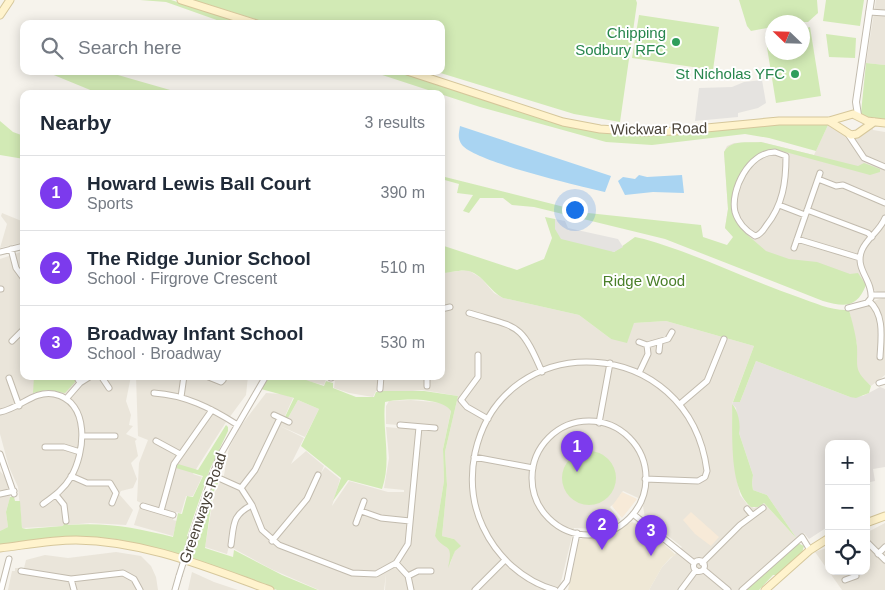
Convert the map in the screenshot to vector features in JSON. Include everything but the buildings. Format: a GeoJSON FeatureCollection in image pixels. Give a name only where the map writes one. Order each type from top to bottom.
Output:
{"type":"FeatureCollection","features":[{"type":"Feature","properties":{"kind":"main road"},"geometry":{"type":"LineString","coordinates":[[0,15],[10,0]]}},
{"type":"Feature","properties":{"kind":"main road"},"geometry":{"type":"LineString","coordinates":[[181,0],[244,20]]}},
{"type":"Feature","properties":{"kind":"main road","name":"Wickwar Road"},"geometry":{"type":"LineString","coordinates":[[419,75],[563,122],[600,129],[652,132],[779,121],[829,121],[846,117],[860,117],[874,122],[885,123]]}},
{"type":"Feature","properties":{"kind":"main road"},"geometry":{"type":"LineString","coordinates":[[846,117],[842,124],[846,132]]}},
{"type":"Feature","properties":{"kind":"main road"},"geometry":{"type":"LineString","coordinates":[[860,117],[861,131]]}},
{"type":"Feature","properties":{"kind":"main road"},"geometry":{"type":"LineString","coordinates":[[829,121],[854,135],[874,122]]}},
{"type":"Feature","properties":{"kind":"main road"},"geometry":{"type":"LineString","coordinates":[[870,522],[885,516]]}},
{"type":"Feature","properties":{"kind":"main road"},"geometry":{"type":"LineString","coordinates":[[0,550],[14,546],[74,540],[136,546],[185,559],[270,590]]}},
{"type":"Feature","properties":{"kind":"main road"},"geometry":{"type":"LineString","coordinates":[[765,590],[810,550],[825,541]]}},
{"type":"Feature","properties":{"kind":"street"},"geometry":{"type":"LineString","coordinates":[[860,117],[856,102],[871,0]]}},
{"type":"Feature","properties":{"kind":"street"},"geometry":{"type":"LineString","coordinates":[[869,12],[885,13]]}},
{"type":"Feature","properties":{"kind":"street"},"geometry":{"type":"LineString","coordinates":[[846,117],[856,102]]}},
{"type":"Feature","properties":{"kind":"street"},"geometry":{"type":"LineString","coordinates":[[858,146],[861,131]]}},
{"type":"Feature","properties":{"kind":"street"},"geometry":{"type":"LineString","coordinates":[[846,132],[858,146],[864,158],[885,166]]}},
{"type":"Feature","properties":{"kind":"street"},"geometry":{"type":"LineString","coordinates":[[774,152],[786,156],[785,186],[779,205],[774,217],[757,236],[742,226],[736,214],[736,196],[746,169],[765,153],[774,152]]}},
{"type":"Feature","properties":{"kind":"street"},"geometry":{"type":"LineString","coordinates":[[794,248],[820,173]]}},
{"type":"Feature","properties":{"kind":"street"},"geometry":{"type":"LineString","coordinates":[[818,179],[836,186],[843,185],[885,203]]}},
{"type":"Feature","properties":{"kind":"street"},"geometry":{"type":"LineString","coordinates":[[779,205],[868,233],[872,238]]}},
{"type":"Feature","properties":{"kind":"street"},"geometry":{"type":"LineString","coordinates":[[872,295],[862,272],[860,258],[864,246],[879,230],[885,218]]}},
{"type":"Feature","properties":{"kind":"street"},"geometry":{"type":"LineString","coordinates":[[797,239],[860,258]]}},
{"type":"Feature","properties":{"kind":"street"},"geometry":{"type":"LineString","coordinates":[[0,252],[20,247]]}},
{"type":"Feature","properties":{"kind":"street"},"geometry":{"type":"LineString","coordinates":[[11,249],[16,268],[20,274]]}},
{"type":"Feature","properties":{"kind":"street"},"geometry":{"type":"LineString","coordinates":[[872,295],[885,295]]}},
{"type":"Feature","properties":{"kind":"street"},"geometry":{"type":"LineString","coordinates":[[848,308],[869,301],[872,295]]}},
{"type":"Feature","properties":{"kind":"street"},"geometry":{"type":"LineString","coordinates":[[869,301],[877,309],[881,318],[883,333],[880,357]]}},
{"type":"Feature","properties":{"kind":"street"},"geometry":{"type":"LineString","coordinates":[[445,308],[450,307]]}},
{"type":"Feature","properties":{"kind":"street"},"geometry":{"type":"LineString","coordinates":[[469,314],[513,326],[521,331],[528,340],[542,372]]}},
{"type":"Feature","properties":{"kind":"street"},"geometry":{"type":"LineString","coordinates":[[643,343],[660,342],[668,339],[672,332]]}},
{"type":"Feature","properties":{"kind":"street"},"geometry":{"type":"LineString","coordinates":[[12,341],[20,333]]}},
{"type":"Feature","properties":{"kind":"street"},"geometry":{"type":"LineString","coordinates":[[643,343],[645,336]]}},
{"type":"Feature","properties":{"kind":"street"},"geometry":{"type":"LineString","coordinates":[[680,404],[707,381],[724,339]]}},
{"type":"Feature","properties":{"kind":"street"},"geometry":{"type":"LineString","coordinates":[[660,342],[660,351]]}},
{"type":"Feature","properties":{"kind":"street"},"geometry":{"type":"LineString","coordinates":[[639,373],[649,351],[643,343]]}},
{"type":"Feature","properties":{"kind":"street"},"geometry":{"type":"LineString","coordinates":[[478,355],[477,364],[479,369],[477,380],[462,396],[461,401],[488,419]]}},
{"type":"Feature","properties":{"kind":"street"},"geometry":{"type":"LineString","coordinates":[[555,590],[530,580],[505,560],[489,539],[476,510],[472,484],[474,457],[480,435],[488,419],[511,392],[526,380],[542,372],[580,362],[610,363],[639,373],[665,389],[680,404],[698,434],[704,456],[705,477],[698,481],[645,480]]}},
{"type":"Feature","properties":{"kind":"street"},"geometry":{"type":"LineString","coordinates":[[599,422],[610,363]]}},
{"type":"Feature","properties":{"kind":"street"},"geometry":{"type":"LineString","coordinates":[[479,369],[486,369]]}},
{"type":"Feature","properties":{"kind":"street"},"geometry":{"type":"LineString","coordinates":[[66,399],[85,380]]}},
{"type":"Feature","properties":{"kind":"street"},"geometry":{"type":"LineString","coordinates":[[104,380],[109,388]]}},
{"type":"Feature","properties":{"kind":"street"},"geometry":{"type":"LineString","coordinates":[[181,397],[183,380]]}},
{"type":"Feature","properties":{"kind":"street"},"geometry":{"type":"LineString","coordinates":[[216,380],[221,382],[223,380]]}},
{"type":"Feature","properties":{"kind":"street","name":"Greenways Road"},"geometry":{"type":"LineString","coordinates":[[175,590],[212,475],[236,424],[264,380]]}},
{"type":"Feature","properties":{"kind":"street"},"geometry":{"type":"LineString","coordinates":[[380,380],[380,389]]}},
{"type":"Feature","properties":{"kind":"street"},"geometry":{"type":"LineString","coordinates":[[427,386],[428,380]]}},
{"type":"Feature","properties":{"kind":"street"},"geometry":{"type":"LineString","coordinates":[[9,381],[19,406]]}},
{"type":"Feature","properties":{"kind":"street"},"geometry":{"type":"LineString","coordinates":[[154,393],[181,397],[212,410],[236,424]]}},
{"type":"Feature","properties":{"kind":"street"},"geometry":{"type":"LineString","coordinates":[[0,412],[19,406],[41,394],[54,394],[66,399],[78,415],[83,436],[80,452],[71,476],[56,495],[47,497],[43,504]]}},
{"type":"Feature","properties":{"kind":"street"},"geometry":{"type":"LineString","coordinates":[[161,511],[171,472],[180,454],[212,410]]}},
{"type":"Feature","properties":{"kind":"street"},"geometry":{"type":"LineString","coordinates":[[240,488],[255,470],[277,416],[289,422]]}},
{"type":"Feature","properties":{"kind":"street"},"geometry":{"type":"LineString","coordinates":[[599,422],[613,427],[630,440],[642,458],[645,480],[641,500],[633,514],[624,522],[610,531],[593,535],[577,534],[557,525],[541,508],[532,486],[533,468],[541,447],[556,432],[575,423],[599,422]]}},
{"type":"Feature","properties":{"kind":"street"},"geometry":{"type":"LineString","coordinates":[[400,425],[435,428]]}},
{"type":"Feature","properties":{"kind":"street"},"geometry":{"type":"LineString","coordinates":[[212,475],[240,488],[252,505],[262,530],[272,541],[358,575],[381,573],[396,564],[408,544],[419,427]]}},
{"type":"Feature","properties":{"kind":"street"},"geometry":{"type":"LineString","coordinates":[[83,436],[115,436]]}},
{"type":"Feature","properties":{"kind":"street"},"geometry":{"type":"LineString","coordinates":[[156,441],[180,454]]}},
{"type":"Feature","properties":{"kind":"street"},"geometry":{"type":"LineString","coordinates":[[45,447],[64,447],[80,452]]}},
{"type":"Feature","properties":{"kind":"street"},"geometry":{"type":"LineString","coordinates":[[0,454],[14,492],[0,494]]}},
{"type":"Feature","properties":{"kind":"street"},"geometry":{"type":"LineString","coordinates":[[474,457],[533,468]]}},
{"type":"Feature","properties":{"kind":"street"},"geometry":{"type":"LineString","coordinates":[[272,541],[304,506],[318,475]]}},
{"type":"Feature","properties":{"kind":"street"},"geometry":{"type":"LineString","coordinates":[[71,476],[86,483],[107,482],[112,484],[118,493],[112,503]]}},
{"type":"Feature","properties":{"kind":"street"},"geometry":{"type":"LineString","coordinates":[[56,495],[64,505],[66,520]]}},
{"type":"Feature","properties":{"kind":"street"},"geometry":{"type":"LineString","coordinates":[[356,523],[364,501]]}},
{"type":"Feature","properties":{"kind":"street"},"geometry":{"type":"LineString","coordinates":[[230,542],[236,516],[252,505]]}},
{"type":"Feature","properties":{"kind":"street"},"geometry":{"type":"LineString","coordinates":[[143,506],[173,515]]}},
{"type":"Feature","properties":{"kind":"street"},"geometry":{"type":"LineString","coordinates":[[702,563],[752,515],[763,508]]}},
{"type":"Feature","properties":{"kind":"street"},"geometry":{"type":"LineString","coordinates":[[747,509],[752,515]]}},
{"type":"Feature","properties":{"kind":"street"},"geometry":{"type":"LineString","coordinates":[[360,511],[381,518],[410,521]]}},
{"type":"Feature","properties":{"kind":"street"},"geometry":{"type":"LineString","coordinates":[[633,514],[694,563],[696,570]]}},
{"type":"Feature","properties":{"kind":"street"},"geometry":{"type":"LineString","coordinates":[[560,590],[567,581],[577,534]]}},
{"type":"Feature","properties":{"kind":"street"},"geometry":{"type":"LineString","coordinates":[[742,590],[802,537],[810,550]]}},
{"type":"Feature","properties":{"kind":"street"},"geometry":{"type":"LineString","coordinates":[[870,547],[885,560]]}},
{"type":"Feature","properties":{"kind":"street"},"geometry":{"type":"LineString","coordinates":[[878,554],[885,547]]}},
{"type":"Feature","properties":{"kind":"street"},"geometry":{"type":"LineString","coordinates":[[1,590],[9,559]]}},
{"type":"Feature","properties":{"kind":"street"},"geometry":{"type":"LineString","coordinates":[[475,590],[505,560]]}},
{"type":"Feature","properties":{"kind":"street"},"geometry":{"type":"LineString","coordinates":[[694,563],[698,561],[702,563]]}},
{"type":"Feature","properties":{"kind":"street"},"geometry":{"type":"LineString","coordinates":[[702,563],[704,570],[728,590]]}},
{"type":"Feature","properties":{"kind":"street"},"geometry":{"type":"LineString","coordinates":[[396,564],[408,576],[411,590]]}},
{"type":"Feature","properties":{"kind":"street"},"geometry":{"type":"LineString","coordinates":[[26,569],[71,579],[123,573],[134,579],[140,590]]}},
{"type":"Feature","properties":{"kind":"street"},"geometry":{"type":"LineString","coordinates":[[408,576],[428,569]]}},
{"type":"Feature","properties":{"kind":"street"},"geometry":{"type":"LineString","coordinates":[[696,570],[704,570]]}},
{"type":"Feature","properties":{"kind":"street"},"geometry":{"type":"LineString","coordinates":[[681,590],[696,570]]}},
{"type":"Feature","properties":{"kind":"street"},"geometry":{"type":"LineString","coordinates":[[71,579],[74,590]]}},
{"type":"Feature","properties":{"kind":"shaded area"},"geometry":{"type":"Polygon","coordinates":[[[876,0],[885,0],[885,65],[866,63],[876,0]]]}},
{"type":"Feature","properties":{"kind":"shaded area"},"geometry":{"type":"Polygon","coordinates":[[[762,80],[766,103],[758,108],[738,113],[738,117],[695,121],[699,88],[732,87],[744,82],[762,80]]]}},
{"type":"Feature","properties":{"kind":"shaded area"},"geometry":{"type":"Polygon","coordinates":[[[828,125],[848,138],[861,135],[873,127],[873,130],[885,132],[885,293],[879,293],[866,285],[749,253],[725,228],[728,209],[724,152],[727,146],[734,143],[761,142],[814,155],[828,125]]]}},
{"type":"Feature","properties":{"kind":"shaded area"},"geometry":{"type":"Polygon","coordinates":[[[2,213],[20,220],[20,243],[0,248],[7,224],[1,216],[2,213]]]}},
{"type":"Feature","properties":{"kind":"shaded area"},"geometry":{"type":"Polygon","coordinates":[[[555,219],[565,221],[568,228],[618,239],[623,247],[614,252],[561,239],[555,229],[555,219]]]}},
{"type":"Feature","properties":{"kind":"shaded area"},"geometry":{"type":"Polygon","coordinates":[[[20,252],[20,380],[34,380],[34,393],[52,391],[68,380],[130,380],[126,401],[131,415],[129,425],[133,426],[126,434],[137,439],[135,441],[138,456],[131,463],[137,479],[133,488],[121,491],[119,494],[133,510],[126,525],[90,523],[68,525],[64,523],[63,526],[22,528],[18,487],[9,467],[0,434],[0,259],[20,252]]]}},
{"type":"Feature","properties":{"kind":"shaded area"},"geometry":{"type":"Polygon","coordinates":[[[468,270],[481,278],[494,293],[503,298],[579,315],[611,339],[634,323],[666,321],[754,346],[732,404],[735,470],[740,495],[747,504],[754,508],[764,503],[797,539],[738,590],[649,590],[662,567],[682,547],[645,518],[643,506],[645,501],[623,491],[620,495],[622,497],[610,507],[620,520],[599,529],[574,528],[559,590],[385,590],[386,574],[384,590],[319,590],[271,569],[229,546],[227,554],[205,547],[214,494],[224,475],[229,448],[240,427],[266,393],[283,394],[293,398],[285,416],[288,418],[298,400],[319,409],[305,437],[280,426],[304,438],[291,464],[306,451],[324,466],[321,473],[325,467],[340,479],[332,506],[349,481],[388,492],[404,492],[404,490],[384,488],[389,458],[386,427],[397,428],[398,425],[386,424],[386,406],[389,401],[411,400],[443,403],[451,410],[443,449],[444,481],[435,536],[448,546],[451,552],[450,564],[455,550],[454,539],[442,536],[447,485],[445,452],[458,396],[422,390],[403,392],[376,391],[373,397],[334,388],[335,381],[330,380],[445,380],[445,273],[468,270]]]}},
{"type":"Feature","properties":{"kind":"shaded area"},"geometry":{"type":"Polygon","coordinates":[[[885,297],[885,375],[871,386],[860,376],[855,364],[857,345],[849,310],[885,297]]]}},
{"type":"Feature","properties":{"kind":"shaded area"},"geometry":{"type":"Polygon","coordinates":[[[756,361],[850,397],[863,396],[880,387],[885,389],[885,467],[873,469],[875,481],[870,482],[870,440],[825,440],[825,529],[809,539],[804,533],[797,539],[767,495],[753,490],[753,475],[739,433],[736,408],[732,404],[733,402],[740,402],[756,361]]]}},
{"type":"Feature","properties":{"kind":"shaded area"},"geometry":{"type":"Polygon","coordinates":[[[136,380],[248,380],[246,395],[226,422],[193,474],[202,477],[193,496],[186,496],[181,513],[175,512],[173,520],[177,521],[173,536],[134,525],[141,503],[137,501],[139,463],[148,440],[138,436],[136,380]]]}},
{"type":"Feature","properties":{"kind":"shaded area"},"geometry":{"type":"Polygon","coordinates":[[[303,380],[326,380],[324,385],[303,380]]]}},
{"type":"Feature","properties":{"kind":"shaded area"},"geometry":{"type":"Polygon","coordinates":[[[0,471],[7,479],[10,497],[6,512],[8,527],[0,531],[0,471]]]}},
{"type":"Feature","properties":{"kind":"shaded area"},"geometry":{"type":"Polygon","coordinates":[[[622,492],[637,499],[622,518],[612,506],[622,492]]]}},
{"type":"Feature","properties":{"kind":"shaded area"},"geometry":{"type":"Polygon","coordinates":[[[691,512],[719,537],[711,546],[695,534],[683,520],[691,512]]]}},
{"type":"Feature","properties":{"kind":"shaded area"},"geometry":{"type":"Polygon","coordinates":[[[632,522],[647,529],[676,555],[671,557],[662,567],[649,590],[568,590],[579,539],[609,534],[632,522]]]}},
{"type":"Feature","properties":{"kind":"shaded area"},"geometry":{"type":"Polygon","coordinates":[[[885,523],[885,590],[842,590],[831,575],[870,575],[870,531],[885,523]]]}},
{"type":"Feature","properties":{"kind":"shaded area"},"geometry":{"type":"Polygon","coordinates":[[[825,548],[825,566],[815,552],[825,548]]]}},
{"type":"Feature","properties":{"kind":"shaded area"},"geometry":{"type":"Polygon","coordinates":[[[116,552],[141,556],[151,566],[156,577],[158,590],[8,590],[12,571],[15,571],[15,568],[24,568],[26,560],[45,555],[68,558],[116,552]]]}},
{"type":"Feature","properties":{"kind":"shaded area"},"geometry":{"type":"Polygon","coordinates":[[[192,572],[214,582],[238,590],[188,590],[192,572]]]}},
{"type":"Feature","properties":{"kind":"green space"},"geometry":{"type":"Polygon","coordinates":[[[140,0],[171,0],[234,20],[217,20],[166,2],[140,0]]]}},
{"type":"Feature","properties":{"kind":"green space"},"geometry":{"type":"Polygon","coordinates":[[[194,0],[636,0],[637,3],[620,122],[574,114],[445,74],[445,20],[257,20],[194,0]]]}},
{"type":"Feature","properties":{"kind":"green space"},"geometry":{"type":"Polygon","coordinates":[[[739,0],[817,0],[818,13],[810,20],[810,15],[765,15],[765,28],[751,31],[747,26],[739,0]]]}},
{"type":"Feature","properties":{"kind":"green space"},"geometry":{"type":"Polygon","coordinates":[[[826,0],[864,0],[860,26],[823,21],[826,0]]]}},
{"type":"Feature","properties":{"kind":"green space","name":"Chipping Sodbury RFC"},"geometry":{"type":"Polygon","coordinates":[[[639,15],[719,27],[713,70],[632,58],[639,15]]]}},
{"type":"Feature","properties":{"kind":"green space","name":"St Nicholas YFC"},"geometry":{"type":"Polygon","coordinates":[[[810,27],[821,96],[776,103],[769,60],[810,60],[810,27]]]}},
{"type":"Feature","properties":{"kind":"green space"},"geometry":{"type":"Polygon","coordinates":[[[826,34],[856,38],[855,58],[829,57],[826,34]]]}},
{"type":"Feature","properties":{"kind":"green space"},"geometry":{"type":"Polygon","coordinates":[[[866,63],[885,65],[885,119],[866,117],[861,113],[866,63]]]}},
{"type":"Feature","properties":{"kind":"green space"},"geometry":{"type":"Polygon","coordinates":[[[54,75],[118,75],[170,90],[90,90],[54,75]]]}},
{"type":"Feature","properties":{"kind":"green space"},"geometry":{"type":"Polygon","coordinates":[[[382,75],[408,75],[563,125],[600,133],[644,135],[786,124],[828,125],[816,151],[769,138],[745,134],[652,145],[606,142],[480,107],[445,96],[445,90],[428,90],[382,75]]]}},
{"type":"Feature","properties":{"kind":"green space"},"geometry":{"type":"Polygon","coordinates":[[[0,121],[13,132],[20,135],[20,158],[0,155],[0,121]]]}},
{"type":"Feature","properties":{"kind":"green space"},"geometry":{"type":"Polygon","coordinates":[[[761,142],[858,166],[864,163],[880,169],[880,172],[870,175],[778,150],[767,152],[752,158],[747,163],[733,201],[744,232],[766,251],[789,259],[817,262],[850,274],[858,273],[866,285],[859,298],[854,302],[844,305],[823,301],[665,239],[534,207],[512,205],[503,198],[480,198],[469,213],[463,211],[473,195],[457,193],[459,184],[445,180],[445,177],[588,213],[701,225],[703,237],[727,245],[733,237],[725,228],[728,209],[724,152],[735,143],[761,142]]]}},
{"type":"Feature","properties":{"kind":"green space","name":"Ridge Wood"},"geometry":{"type":"Polygon","coordinates":[[[545,217],[555,219],[555,224],[614,252],[635,237],[644,239],[683,252],[817,304],[830,308],[849,310],[854,328],[858,368],[861,376],[871,386],[869,393],[856,398],[850,397],[756,361],[740,402],[733,402],[754,346],[666,321],[634,323],[627,343],[611,339],[579,315],[503,298],[478,276],[469,271],[445,272],[445,246],[517,270],[544,259],[552,238],[545,217]]]}},
{"type":"Feature","properties":{"kind":"green space"},"geometry":{"type":"Polygon","coordinates":[[[34,380],[76,381],[65,393],[47,390],[33,393],[34,380]]]}},
{"type":"Feature","properties":{"kind":"green space"},"geometry":{"type":"Polygon","coordinates":[[[267,380],[306,380],[324,386],[326,381],[333,383],[333,388],[356,397],[374,397],[376,392],[383,391],[424,391],[458,396],[445,452],[447,485],[442,536],[454,539],[461,546],[455,551],[448,568],[449,550],[435,536],[444,481],[443,449],[451,411],[446,406],[430,401],[411,399],[385,402],[387,457],[382,489],[348,480],[333,501],[341,478],[301,446],[319,409],[298,400],[288,418],[285,417],[294,398],[261,389],[267,380]]]}},
{"type":"Feature","properties":{"kind":"green space"},"geometry":{"type":"Polygon","coordinates":[[[732,404],[737,414],[740,426],[739,433],[753,475],[753,490],[767,495],[797,539],[764,503],[758,507],[751,507],[744,499],[738,487],[733,459],[732,404]]]}},
{"type":"Feature","properties":{"kind":"green space"},"geometry":{"type":"Polygon","coordinates":[[[226,425],[228,431],[210,469],[187,536],[195,539],[194,535],[212,482],[217,480],[219,481],[213,493],[205,548],[233,557],[234,550],[282,575],[318,590],[277,590],[171,552],[116,539],[70,537],[0,546],[0,531],[8,527],[6,512],[10,497],[14,497],[15,501],[20,501],[22,528],[26,529],[63,526],[64,523],[68,523],[68,525],[96,524],[134,528],[173,537],[178,513],[182,514],[187,496],[193,497],[203,476],[176,468],[178,464],[198,470],[226,425]]]}},
{"type":"Feature","properties":{"kind":"green space"},"geometry":{"type":"Polygon","coordinates":[[[589,451],[599,453],[608,459],[614,468],[616,478],[614,488],[608,497],[599,503],[589,505],[579,503],[570,497],[564,488],[562,478],[564,468],[570,459],[579,453],[589,451]]]}},
{"type":"Feature","properties":{"kind":"green space"},"geometry":{"type":"Polygon","coordinates":[[[798,543],[804,546],[802,553],[777,575],[773,575],[759,590],[744,590],[798,543]]]}},
{"type":"Feature","properties":{"kind":"water"},"geometry":{"type":"Polygon","coordinates":[[[460,126],[611,176],[605,192],[529,173],[471,152],[459,140],[460,126]]]}},
{"type":"Feature","properties":{"kind":"water"},"geometry":{"type":"Polygon","coordinates":[[[639,175],[647,177],[682,175],[684,193],[653,192],[625,195],[618,181],[623,177],[635,179],[639,175]]]}},
{"type":"Feature","properties":{"kind":"place","name":"Chipping Sodbury RFC"},"geometry":{"type":"Point","coordinates":[676,42]}},
{"type":"Feature","properties":{"kind":"place","name":"St Nicholas YFC"},"geometry":{"type":"Point","coordinates":[795,74]}},
{"type":"Feature","properties":{"kind":"place","name":"Howard Lewis Ball Court"},"geometry":{"type":"Point","coordinates":[577,472]}},
{"type":"Feature","properties":{"kind":"place","name":"The Ridge Junior School"},"geometry":{"type":"Point","coordinates":[602,550]}},
{"type":"Feature","properties":{"kind":"place","name":"Broadway Infant School"},"geometry":{"type":"Point","coordinates":[651,556]}}]}
